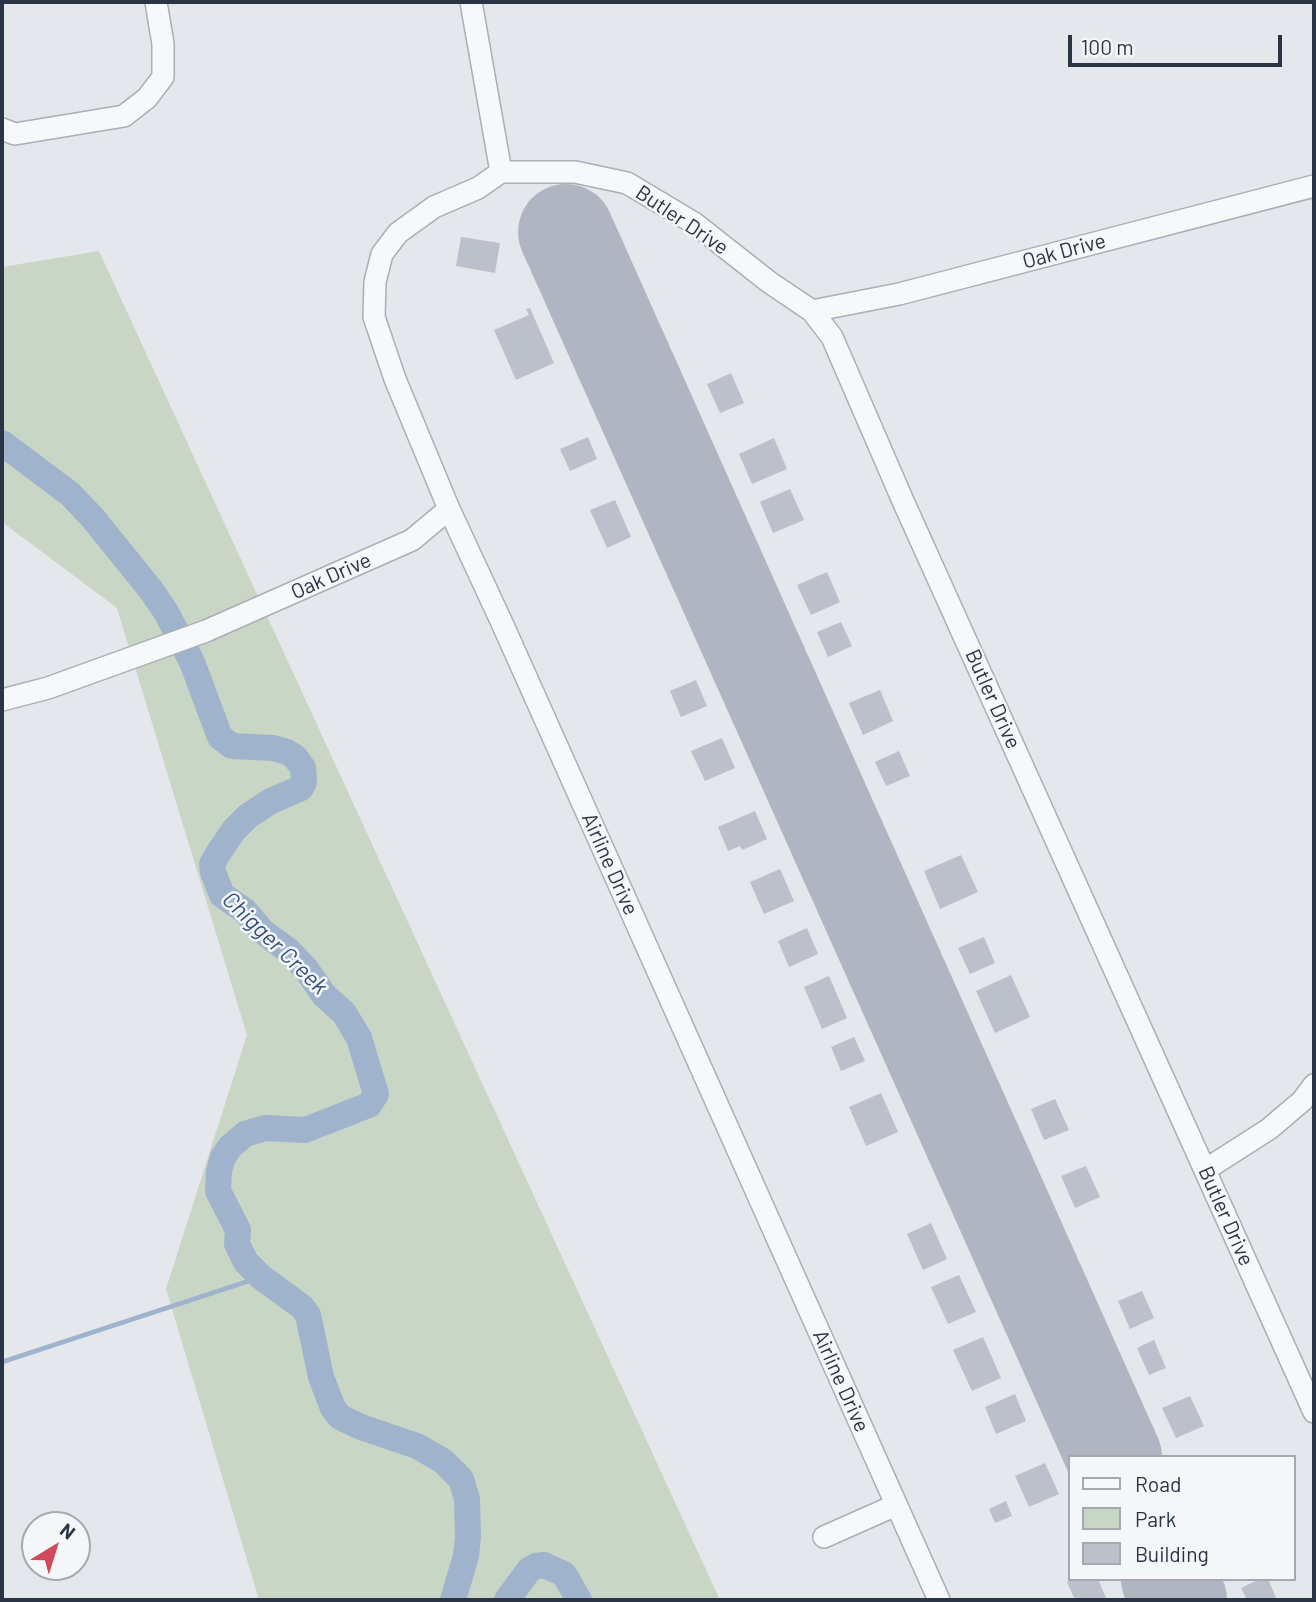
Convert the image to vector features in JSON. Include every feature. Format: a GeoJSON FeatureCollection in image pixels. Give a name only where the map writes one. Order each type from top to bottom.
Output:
{"type":"FeatureCollection","features":[{"type":"Feature","properties":{"kind":"street"},"geometry":{"type":"LineString","coordinates":[[2,129],[15,134],[124,116],[147,98],[163,77],[163,44],[156,2]]}},
{"type":"Feature","properties":{"kind":"street"},"geometry":{"type":"LineString","coordinates":[[471,2],[501,172]]}},
{"type":"Feature","properties":{"kind":"street","name":"Butler Drive"},"geometry":{"type":"LineString","coordinates":[[501,172],[575,172],[627,183],[694,223],[769,282],[812,311],[832,337],[903,501],[1314,1412]]}},
{"type":"Feature","properties":{"kind":"street","name":"Airline Drive"},"geometry":{"type":"LineString","coordinates":[[501,172],[478,188],[434,207],[398,233],[382,254],[375,282],[374,317],[395,379],[449,509],[939,1600]]}},
{"type":"Feature","properties":{"kind":"street","name":"Oak Drive"},"geometry":{"type":"LineString","coordinates":[[812,311],[899,293],[1314,186]]}},
{"type":"Feature","properties":{"kind":"street","name":"Oak Drive"},"geometry":{"type":"LineString","coordinates":[[2,700],[48,688],[206,631],[412,540],[449,509]]}},
{"type":"Feature","properties":{"kind":"street"},"geometry":{"type":"LineString","coordinates":[[1205,1170],[1269,1129],[1302,1101],[1314,1085]]}},
{"type":"Feature","properties":{"kind":"street"},"geometry":{"type":"LineString","coordinates":[[824,1537],[896,1505]]}},
{"type":"Feature","properties":{"kind":"green space"},"geometry":{"type":"Polygon","coordinates":[[[99,251],[720,1600],[259,1600],[166,1289],[247,1035],[117,608],[2,522],[2,267],[99,251]]]}},
{"type":"Feature","properties":{"kind":"building"},"geometry":{"type":"Polygon","coordinates":[[[461,237],[500,243],[495,273],[456,266],[461,237]]]}},
{"type":"Feature","properties":{"kind":"building"},"geometry":{"type":"Polygon","coordinates":[[[530,308],[554,363],[516,380],[494,330],[529,315],[526,309],[530,308]]]}},
{"type":"Feature","properties":{"kind":"building"},"geometry":{"type":"Polygon","coordinates":[[[731,373],[744,403],[720,413],[707,384],[731,373]]]}},
{"type":"Feature","properties":{"kind":"building"},"geometry":{"type":"Polygon","coordinates":[[[588,437],[597,459],[570,471],[560,449],[588,437]]]}},
{"type":"Feature","properties":{"kind":"building"},"geometry":{"type":"Polygon","coordinates":[[[774,438],[787,469],[752,484],[739,454],[774,438]]]}},
{"type":"Feature","properties":{"kind":"building"},"geometry":{"type":"Polygon","coordinates":[[[790,489],[804,520],[773,533],[760,502],[790,489]]]}},
{"type":"Feature","properties":{"kind":"building"},"geometry":{"type":"Polygon","coordinates":[[[615,500],[631,537],[607,548],[590,510],[615,500]]]}},
{"type":"Feature","properties":{"kind":"building"},"geometry":{"type":"Polygon","coordinates":[[[827,572],[840,602],[811,615],[797,585],[827,572]]]}},
{"type":"Feature","properties":{"kind":"building"},"geometry":{"type":"Polygon","coordinates":[[[841,622],[852,646],[828,657],[817,632],[841,622]]]}},
{"type":"Feature","properties":{"kind":"building"},"geometry":{"type":"Polygon","coordinates":[[[696,680],[707,706],[681,717],[670,691],[696,680]]]}},
{"type":"Feature","properties":{"kind":"building"},"geometry":{"type":"Polygon","coordinates":[[[880,690],[893,721],[863,735],[849,703],[880,690]]]}},
{"type":"Feature","properties":{"kind":"building"},"geometry":{"type":"Polygon","coordinates":[[[722,738],[735,768],[705,781],[691,751],[722,738]]]}},
{"type":"Feature","properties":{"kind":"building"},"geometry":{"type":"Polygon","coordinates":[[[899,751],[910,776],[886,786],[875,762],[899,751]]]}},
{"type":"Feature","properties":{"kind":"building"},"geometry":{"type":"Polygon","coordinates":[[[755,811],[767,839],[742,850],[740,846],[728,851],[718,827],[755,811]]]}},
{"type":"Feature","properties":{"kind":"building"},"geometry":{"type":"Polygon","coordinates":[[[961,855],[978,892],[940,909],[924,871],[961,855]]]}},
{"type":"Feature","properties":{"kind":"building"},"geometry":{"type":"Polygon","coordinates":[[[780,869],[794,901],[764,914],[750,882],[780,869]]]}},
{"type":"Feature","properties":{"kind":"building"},"geometry":{"type":"Polygon","coordinates":[[[807,928],[818,954],[789,967],[778,941],[807,928]]]}},
{"type":"Feature","properties":{"kind":"building"},"geometry":{"type":"Polygon","coordinates":[[[984,937],[995,963],[970,974],[958,948],[984,937]]]}},
{"type":"Feature","properties":{"kind":"building"},"geometry":{"type":"Polygon","coordinates":[[[1011,975],[1030,1017],[995,1033],[976,991],[1011,975]]]}},
{"type":"Feature","properties":{"kind":"building"},"geometry":{"type":"Polygon","coordinates":[[[829,976],[847,1018],[822,1029],[804,987],[829,976]]]}},
{"type":"Feature","properties":{"kind":"building"},"geometry":{"type":"Polygon","coordinates":[[[854,1037],[865,1061],[841,1071],[831,1047],[854,1037]]]}},
{"type":"Feature","properties":{"kind":"building"},"geometry":{"type":"Polygon","coordinates":[[[881,1093],[898,1132],[866,1146],[849,1107],[881,1093]]]}},
{"type":"Feature","properties":{"kind":"building"},"geometry":{"type":"Polygon","coordinates":[[[1055,1099],[1069,1130],[1044,1140],[1031,1109],[1055,1099]]]}},
{"type":"Feature","properties":{"kind":"building"},"geometry":{"type":"Polygon","coordinates":[[[1086,1166],[1100,1197],[1075,1208],[1061,1176],[1086,1166]]]}},
{"type":"Feature","properties":{"kind":"building"},"geometry":{"type":"Polygon","coordinates":[[[931,1223],[947,1259],[923,1270],[907,1234],[931,1223]]]}},
{"type":"Feature","properties":{"kind":"building"},"geometry":{"type":"Polygon","coordinates":[[[959,1275],[976,1312],[948,1324],[931,1287],[959,1275]]]}},
{"type":"Feature","properties":{"kind":"building"},"geometry":{"type":"Polygon","coordinates":[[[1142,1291],[1154,1318],[1130,1329],[1118,1301],[1142,1291]]]}},
{"type":"Feature","properties":{"kind":"building"},"geometry":{"type":"Polygon","coordinates":[[[983,1337],[1001,1378],[972,1391],[953,1350],[983,1337]]]}},
{"type":"Feature","properties":{"kind":"building"},"geometry":{"type":"Polygon","coordinates":[[[1154,1340],[1166,1368],[1149,1375],[1137,1348],[1154,1340]]]}},
{"type":"Feature","properties":{"kind":"building"},"geometry":{"type":"Polygon","coordinates":[[[1015,1394],[1026,1421],[996,1434],[985,1407],[1015,1394]]]}},
{"type":"Feature","properties":{"kind":"building"},"geometry":{"type":"Polygon","coordinates":[[[1190,1396],[1204,1426],[1176,1438],[1162,1408],[1190,1396]]]}},
{"type":"Feature","properties":{"kind":"building"},"geometry":{"type":"Polygon","coordinates":[[[1045,1463],[1059,1494],[1029,1507],[1015,1476],[1045,1463]]]}},
{"type":"Feature","properties":{"kind":"building"},"geometry":{"type":"Polygon","coordinates":[[[1006,1501],[1012,1516],[995,1523],[989,1509],[1006,1501]]]}},
{"type":"Feature","properties":{"kind":"building"},"geometry":{"type":"Polygon","coordinates":[[[1099,1581],[1107,1600],[1075,1600],[1067,1582],[1099,1581]]]}},
{"type":"Feature","properties":{"kind":"building"},"geometry":{"type":"Polygon","coordinates":[[[1256,1581],[1269,1581],[1277,1600],[1247,1600],[1241,1588],[1256,1581]]]}},
{"type":"Feature","properties":{"kind":"waterway","name":"Chigger Creek"},"geometry":{"type":"LineString","coordinates":[[2,443],[70,494],[151,590],[166,612],[192,662],[220,737],[232,746],[273,748],[287,752],[295,757],[303,768],[304,782],[301,788],[271,801],[248,816],[234,830],[212,864],[213,872],[222,895],[245,911],[262,931],[289,951],[324,995],[344,1013],[359,1038],[376,1094],[369,1105],[305,1130],[265,1128],[245,1134],[223,1157],[218,1191],[238,1230],[237,1244],[246,1262],[261,1277],[302,1307],[308,1315],[321,1377],[333,1408],[340,1417],[417,1446],[443,1461],[461,1479],[467,1499],[468,1537],[466,1556],[453,1600]]}},
{"type":"Feature","properties":{"kind":"waterway"},"geometry":{"type":"LineString","coordinates":[[2,1362],[261,1277]]}},
{"type":"Feature","properties":{"kind":"waterway","name":"Chigger Creek"},"geometry":{"type":"LineString","coordinates":[[507,1600],[529,1570],[544,1565],[564,1574],[579,1600]]}},
{"type":"Feature","properties":{"kind":"runway"},"geometry":{"type":"LineString","coordinates":[[566,232],[1113,1455]]}},
{"type":"Feature","properties":{"kind":"runway"},"geometry":{"type":"LineString","coordinates":[[1170,1581],[1179,1600]]}}]}
